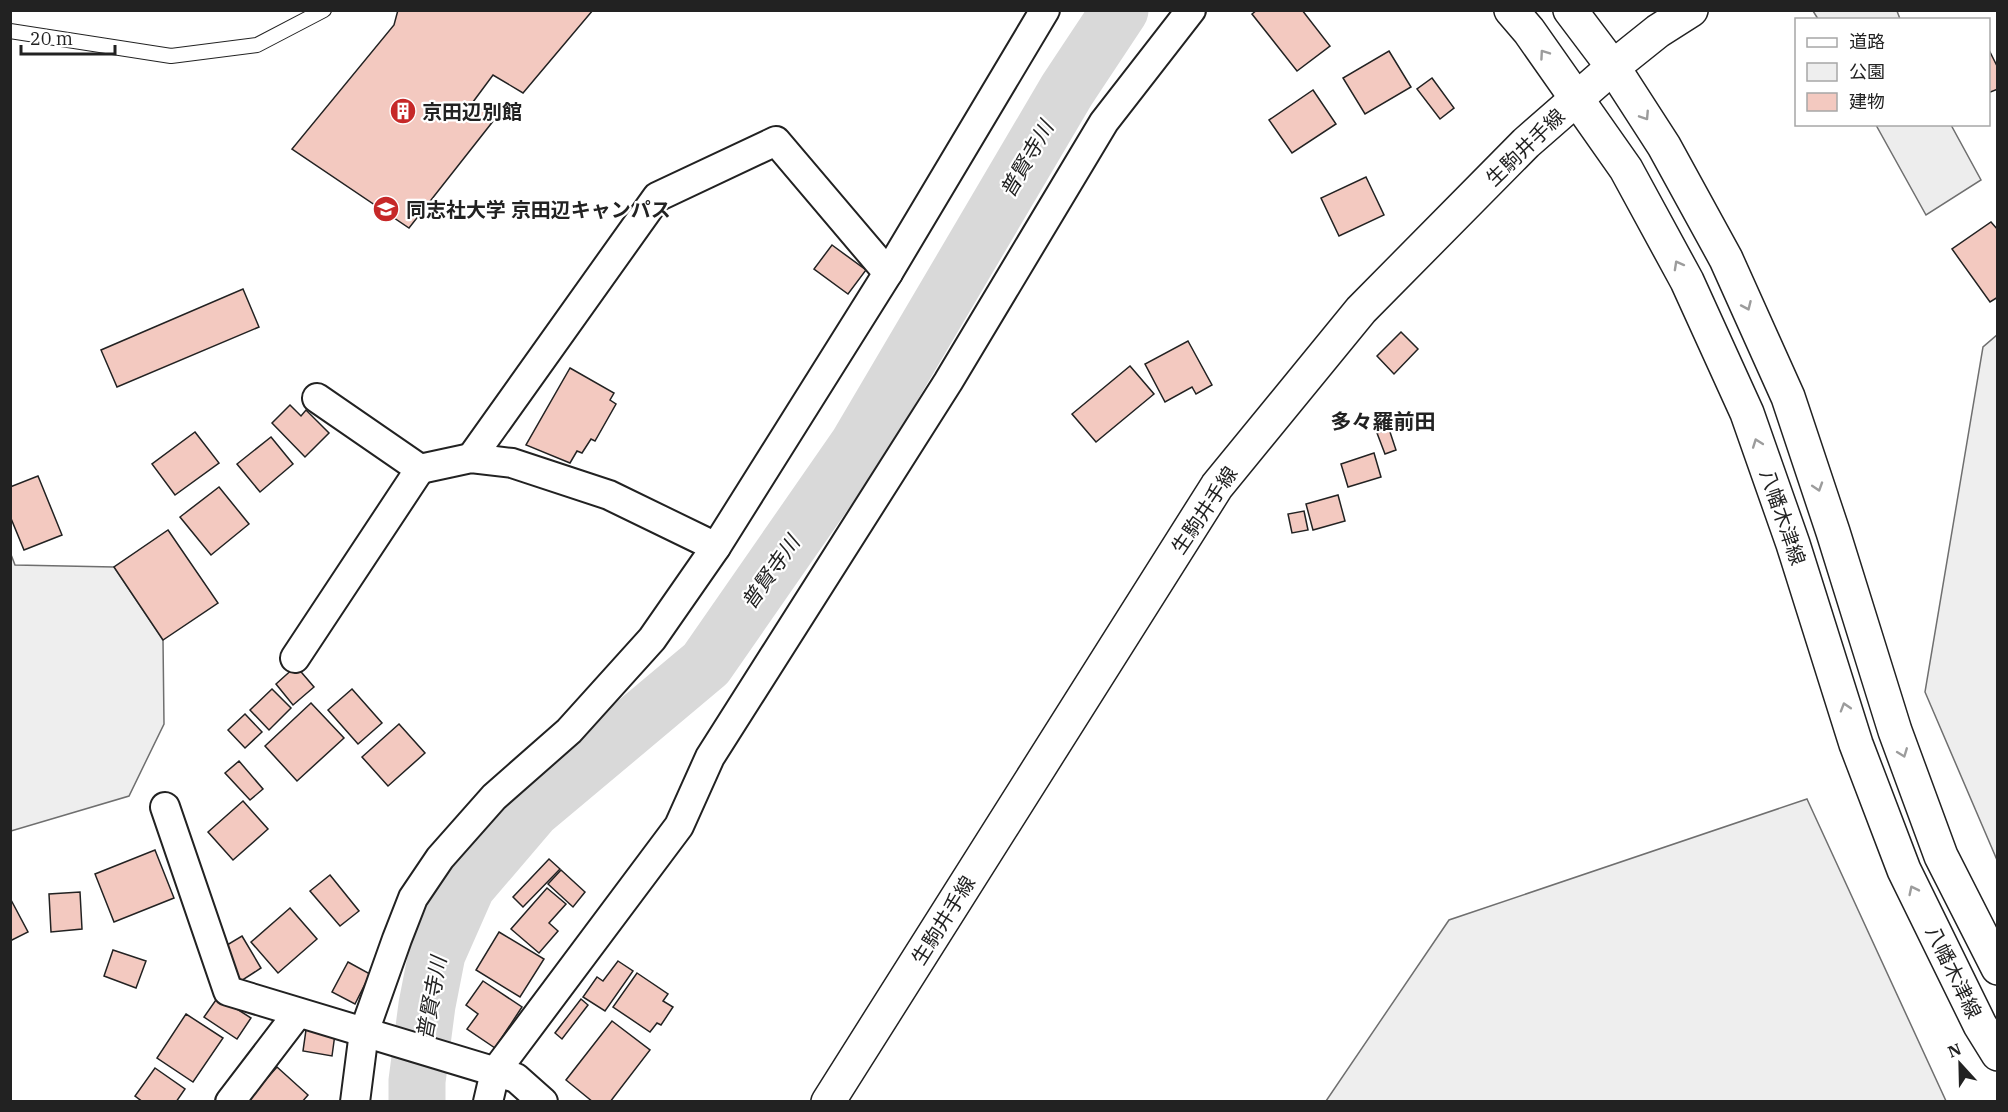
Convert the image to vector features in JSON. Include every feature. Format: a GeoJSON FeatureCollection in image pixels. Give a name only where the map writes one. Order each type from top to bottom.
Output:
{"type":"FeatureCollection","features":[{"type":"Feature","properties":{"kind":"main road","name":"八幡木津線"},"geometry":{"type":"LineString","coordinates":[[1511,10],[1626,170],[1687,280],[1747,413],[1793,544],[1856,744],[1904,870],[1980,1025],[1998,1054]]}},
{"type":"Feature","properties":{"kind":"main road","name":"八幡木津線"},"geometry":{"type":"LineString","coordinates":[[1570,10],[1613,67],[1664,146],[1726,259],[1788,398],[1833,532],[1894,731],[1941,856],[1998,968]]}},
{"type":"Feature","properties":{"kind":"main road","name":"生駒井手線"},"geometry":{"type":"LineString","coordinates":[[828,1101],[1216,486],[1361,310],[1526,143],[1613,67],[1691,10]]}},
{"type":"Feature","properties":{"kind":"street"},"geometry":{"type":"LineString","coordinates":[[355,1101],[397,939],[413,898],[440,858],[494,797],[569,731],[652,639],[716,547],[888,273],[1045,10]]}},
{"type":"Feature","properties":{"kind":"street"},"geometry":{"type":"LineString","coordinates":[[488,1101],[495,1071],[679,826],[710,757],[948,382],[1104,122],[1191,10]]}},
{"type":"Feature","properties":{"kind":"street"},"geometry":{"type":"LineString","coordinates":[[471,458],[657,197],[776,141],[888,273]]}},
{"type":"Feature","properties":{"kind":"street"},"geometry":{"type":"LineString","coordinates":[[317,398],[420,470]]}},
{"type":"Feature","properties":{"kind":"street"},"geometry":{"type":"LineString","coordinates":[[295,658],[420,470],[471,458],[512,464],[609,495],[716,547]]}},
{"type":"Feature","properties":{"kind":"street"},"geometry":{"type":"LineString","coordinates":[[165,807],[228,992],[516,1078],[543,1101]]}},
{"type":"Feature","properties":{"kind":"street"},"geometry":{"type":"LineString","coordinates":[[230,1101],[298,1013]]}},
{"type":"Feature","properties":{"kind":"lane"},"geometry":{"type":"LineString","coordinates":[[10,31],[171,56],[257,45],[324,10]]}},
{"type":"Feature","properties":{"kind":"green space"},"geometry":{"type":"Polygon","coordinates":[[[1997,335],[1997,860],[1925,692],[1983,347],[1997,335]]]}},
{"type":"Feature","properties":{"kind":"green space"},"geometry":{"type":"Polygon","coordinates":[[[10,552],[15,565],[114,567],[163,640],[164,724],[129,796],[11,831],[10,552]]]}},
{"type":"Feature","properties":{"kind":"green space"},"geometry":{"type":"Polygon","coordinates":[[[1807,799],[1946,1101],[1326,1101],[1449,920],[1807,799]]]}},
{"type":"Feature","properties":{"kind":"shaded area"},"geometry":{"type":"Polygon","coordinates":[[[1813,11],[1897,11],[1900,18],[1817,18],[1813,11]]]}},
{"type":"Feature","properties":{"kind":"shaded area"},"geometry":{"type":"Polygon","coordinates":[[[1877,126],[1952,126],[1981,180],[1926,215],[1877,126]]]}},
{"type":"Feature","properties":{"kind":"building","name":"京田辺別館"},"geometry":{"type":"Polygon","coordinates":[[[398,10],[593,10],[523,93],[493,75],[473,102],[494,120],[409,228],[292,149],[394,25],[398,10]]]}},
{"type":"Feature","properties":{"kind":"building"},"geometry":{"type":"Polygon","coordinates":[[[1257,10],[1302,10],[1330,46],[1297,71],[1252,14],[1257,10]]]}},
{"type":"Feature","properties":{"kind":"building"},"geometry":{"type":"Polygon","coordinates":[[[1389,51],[1411,87],[1365,114],[1343,78],[1389,51]]]}},
{"type":"Feature","properties":{"kind":"building"},"geometry":{"type":"Polygon","coordinates":[[[1990,52],[1998,68],[1998,89],[1990,92],[1990,52]]]}},
{"type":"Feature","properties":{"kind":"building"},"geometry":{"type":"Polygon","coordinates":[[[1432,78],[1454,108],[1440,119],[1417,89],[1432,78]]]}},
{"type":"Feature","properties":{"kind":"building"},"geometry":{"type":"Polygon","coordinates":[[[1313,90],[1336,124],[1292,153],[1269,120],[1313,90]]]}},
{"type":"Feature","properties":{"kind":"building"},"geometry":{"type":"Polygon","coordinates":[[[1366,177],[1384,215],[1339,236],[1321,198],[1366,177]]]}},
{"type":"Feature","properties":{"kind":"building"},"geometry":{"type":"Polygon","coordinates":[[[1991,222],[1998,230],[1998,297],[1990,302],[1952,249],[1991,222]]]}},
{"type":"Feature","properties":{"kind":"building"},"geometry":{"type":"Polygon","coordinates":[[[832,245],[866,270],[848,294],[814,269],[832,245]]]}},
{"type":"Feature","properties":{"kind":"building"},"geometry":{"type":"Polygon","coordinates":[[[243,289],[259,327],[117,387],[101,350],[243,289]]]}},
{"type":"Feature","properties":{"kind":"building"},"geometry":{"type":"Polygon","coordinates":[[[1401,332],[1418,349],[1394,374],[1377,356],[1401,332]]]}},
{"type":"Feature","properties":{"kind":"building"},"geometry":{"type":"Polygon","coordinates":[[[1188,341],[1212,385],[1196,394],[1192,387],[1165,402],[1145,364],[1188,341]]]}},
{"type":"Feature","properties":{"kind":"building"},"geometry":{"type":"Polygon","coordinates":[[[1130,366],[1154,394],[1096,442],[1072,414],[1130,366]]]}},
{"type":"Feature","properties":{"kind":"building"},"geometry":{"type":"Polygon","coordinates":[[[570,368],[614,393],[610,400],[616,404],[595,441],[591,439],[582,453],[577,451],[570,463],[526,445],[570,368]]]}},
{"type":"Feature","properties":{"kind":"building"},"geometry":{"type":"Polygon","coordinates":[[[290,405],[301,416],[306,410],[329,433],[305,457],[272,423],[290,405]]]}},
{"type":"Feature","properties":{"kind":"building"},"geometry":{"type":"Polygon","coordinates":[[[1389,429],[1396,450],[1385,454],[1377,433],[1389,429]]]}},
{"type":"Feature","properties":{"kind":"building"},"geometry":{"type":"Polygon","coordinates":[[[195,432],[219,463],[175,495],[152,464],[195,432]]]}},
{"type":"Feature","properties":{"kind":"building"},"geometry":{"type":"Polygon","coordinates":[[[271,437],[293,464],[260,492],[237,464],[271,437]]]}},
{"type":"Feature","properties":{"kind":"building"},"geometry":{"type":"Polygon","coordinates":[[[1374,453],[1381,477],[1348,487],[1341,464],[1374,453]]]}},
{"type":"Feature","properties":{"kind":"building"},"geometry":{"type":"Polygon","coordinates":[[[38,476],[62,535],[24,550],[10,516],[10,487],[38,476]]]}},
{"type":"Feature","properties":{"kind":"building"},"geometry":{"type":"Polygon","coordinates":[[[219,487],[249,524],[211,555],[180,517],[219,487]]]}},
{"type":"Feature","properties":{"kind":"building"},"geometry":{"type":"Polygon","coordinates":[[[1338,495],[1345,521],[1313,530],[1306,504],[1338,495]]]}},
{"type":"Feature","properties":{"kind":"building"},"geometry":{"type":"Polygon","coordinates":[[[1304,511],[1308,530],[1292,533],[1288,514],[1304,511]]]}},
{"type":"Feature","properties":{"kind":"building"},"geometry":{"type":"Polygon","coordinates":[[[168,530],[218,603],[163,640],[114,567],[168,530]]]}},
{"type":"Feature","properties":{"kind":"building"},"geometry":{"type":"Polygon","coordinates":[[[296,666],[314,687],[293,705],[276,684],[296,666]]]}},
{"type":"Feature","properties":{"kind":"building"},"geometry":{"type":"Polygon","coordinates":[[[272,689],[291,708],[269,730],[250,710],[272,689]]]}},
{"type":"Feature","properties":{"kind":"building"},"geometry":{"type":"Polygon","coordinates":[[[352,689],[382,723],[358,744],[328,710],[352,689]]]}},
{"type":"Feature","properties":{"kind":"building"},"geometry":{"type":"Polygon","coordinates":[[[311,703],[344,738],[297,781],[265,746],[311,703]]]}},
{"type":"Feature","properties":{"kind":"building"},"geometry":{"type":"Polygon","coordinates":[[[245,714],[262,732],[245,748],[228,730],[245,714]]]}},
{"type":"Feature","properties":{"kind":"building"},"geometry":{"type":"Polygon","coordinates":[[[399,724],[425,753],[388,786],[362,757],[399,724]]]}},
{"type":"Feature","properties":{"kind":"building"},"geometry":{"type":"Polygon","coordinates":[[[239,761],[263,789],[250,800],[225,773],[239,761]]]}},
{"type":"Feature","properties":{"kind":"building"},"geometry":{"type":"Polygon","coordinates":[[[243,801],[268,829],[233,860],[208,832],[243,801]]]}},
{"type":"Feature","properties":{"kind":"building"},"geometry":{"type":"Polygon","coordinates":[[[155,850],[174,898],[114,922],[95,874],[155,850]]]}},
{"type":"Feature","properties":{"kind":"building"},"geometry":{"type":"Polygon","coordinates":[[[549,859],[560,869],[523,907],[513,897],[549,859]]]}},
{"type":"Feature","properties":{"kind":"building"},"geometry":{"type":"Polygon","coordinates":[[[561,870],[585,892],[573,907],[548,884],[561,870]]]}},
{"type":"Feature","properties":{"kind":"building"},"geometry":{"type":"Polygon","coordinates":[[[330,875],[359,911],[340,926],[310,891],[330,875]]]}},
{"type":"Feature","properties":{"kind":"building"},"geometry":{"type":"Polygon","coordinates":[[[547,888],[566,904],[549,923],[558,931],[539,953],[511,929],[547,888]]]}},
{"type":"Feature","properties":{"kind":"building"},"geometry":{"type":"Polygon","coordinates":[[[80,892],[82,929],[51,932],[49,894],[80,892]]]}},
{"type":"Feature","properties":{"kind":"building"},"geometry":{"type":"Polygon","coordinates":[[[10,898],[28,932],[10,941],[10,898]]]}},
{"type":"Feature","properties":{"kind":"building"},"geometry":{"type":"Polygon","coordinates":[[[290,908],[317,939],[278,973],[251,942],[290,908]]]}},
{"type":"Feature","properties":{"kind":"building"},"geometry":{"type":"Polygon","coordinates":[[[499,932],[544,959],[520,997],[476,970],[499,932]]]}},
{"type":"Feature","properties":{"kind":"building"},"geometry":{"type":"Polygon","coordinates":[[[242,936],[261,968],[241,981],[222,948],[242,936]]]}},
{"type":"Feature","properties":{"kind":"building"},"geometry":{"type":"Polygon","coordinates":[[[113,950],[146,961],[136,988],[104,976],[113,950]]]}},
{"type":"Feature","properties":{"kind":"building"},"geometry":{"type":"Polygon","coordinates":[[[618,961],[633,971],[605,1011],[583,997],[597,977],[603,981],[618,961]]]}},
{"type":"Feature","properties":{"kind":"building"},"geometry":{"type":"Polygon","coordinates":[[[348,962],[370,974],[355,1004],[332,992],[348,962]]]}},
{"type":"Feature","properties":{"kind":"building"},"geometry":{"type":"Polygon","coordinates":[[[637,973],[668,994],[663,1001],[673,1007],[661,1025],[657,1023],[650,1032],[613,1007],[637,973]]]}},
{"type":"Feature","properties":{"kind":"building"},"geometry":{"type":"Polygon","coordinates":[[[483,981],[522,1007],[495,1048],[467,1029],[478,1014],[466,1005],[483,981]]]}},
{"type":"Feature","properties":{"kind":"building"},"geometry":{"type":"Polygon","coordinates":[[[218,997],[251,1018],[237,1039],[204,1017],[218,997]]]}},
{"type":"Feature","properties":{"kind":"building"},"geometry":{"type":"Polygon","coordinates":[[[581,999],[588,1005],[562,1039],[555,1033],[581,999]]]}},
{"type":"Feature","properties":{"kind":"building"},"geometry":{"type":"Polygon","coordinates":[[[186,1014],[223,1038],[193,1082],[157,1058],[186,1014]]]}},
{"type":"Feature","properties":{"kind":"building"},"geometry":{"type":"Polygon","coordinates":[[[612,1021],[650,1050],[610,1102],[593,1102],[566,1080],[612,1021]]]}},
{"type":"Feature","properties":{"kind":"building"},"geometry":{"type":"Polygon","coordinates":[[[306,1030],[335,1034],[332,1056],[303,1051],[306,1030]]]}},
{"type":"Feature","properties":{"kind":"building"},"geometry":{"type":"Polygon","coordinates":[[[277,1067],[308,1095],[302,1102],[246,1102],[277,1067]]]}},
{"type":"Feature","properties":{"kind":"building"},"geometry":{"type":"Polygon","coordinates":[[[155,1068],[185,1089],[176,1102],[143,1102],[135,1096],[155,1068]]]}},
{"type":"Feature","properties":{"kind":"waterway","name":"普賢寺川"},"geometry":{"type":"LineString","coordinates":[[417,1102],[417,1081],[427,1005],[437,954],[467,886],[532,810],[706,664],[858,445],[1067,90],[1120,10]]}},
{"type":"Feature","properties":{"kind":"place","name":"京田辺別館"},"geometry":{"type":"Point","coordinates":[403,111]}},
{"type":"Feature","properties":{"kind":"place","name":"同志社大学 京田辺キャンパス"},"geometry":{"type":"Point","coordinates":[386,209]}},
{"type":"Feature","properties":{"kind":"district","name":"多々羅前田"},"geometry":{"type":"Point","coordinates":[1383,421]}}]}
